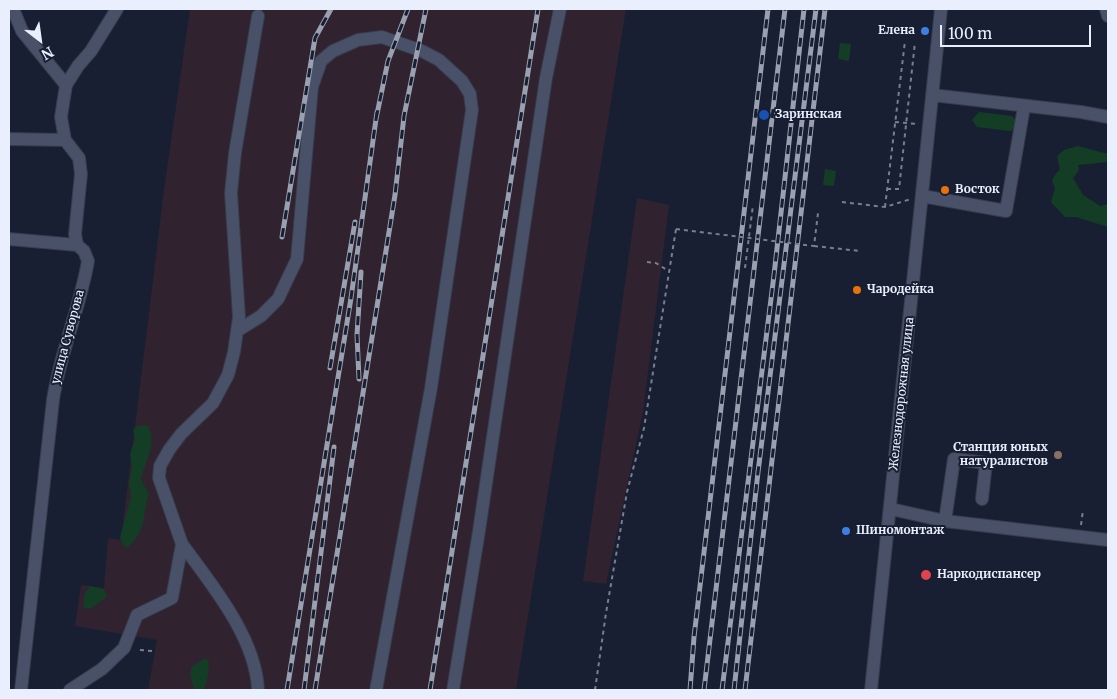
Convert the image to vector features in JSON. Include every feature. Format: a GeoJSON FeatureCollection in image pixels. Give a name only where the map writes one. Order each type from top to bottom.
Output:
{"type":"FeatureCollection","features":[{"type":"Feature","properties":{"kind":"street"},"geometry":{"type":"LineString","coordinates":[[13,9],[22,32],[66,84]]}},
{"type":"Feature","properties":{"kind":"street","name":"улица Суворова"},"geometry":{"type":"LineString","coordinates":[[21,690],[52,400],[57,372],[71,331],[88,261],[84,251],[78,245],[75,234],[81,174],[79,158],[65,140],[61,117],[66,84],[91,51],[117,9]]}},
{"type":"Feature","properties":{"kind":"street"},"geometry":{"type":"LineString","coordinates":[[453,690],[479,531],[541,106],[560,9]]}},
{"type":"Feature","properties":{"kind":"street","name":"Железнодорожная улица"},"geometry":{"type":"LineString","coordinates":[[871,690],[891,509],[940,9]]}},
{"type":"Feature","properties":{"kind":"street"},"geometry":{"type":"LineString","coordinates":[[1106,9],[1108,16]]}},
{"type":"Feature","properties":{"kind":"street"},"geometry":{"type":"LineString","coordinates":[[258,16],[235,154],[231,193],[239,316],[228,375],[213,403],[181,434],[169,450],[160,466],[159,478],[182,544],[218,592],[250,651],[258,678],[258,690]]}},
{"type":"Feature","properties":{"kind":"street"},"geometry":{"type":"LineString","coordinates":[[237,331],[261,316],[278,300],[298,259],[312,88],[322,61],[333,51],[358,40],[382,37],[422,51],[440,60],[462,81],[470,94],[472,110],[431,388],[376,690]]}},
{"type":"Feature","properties":{"kind":"street"},"geometry":{"type":"LineString","coordinates":[[932,95],[1081,112],[1108,117]]}},
{"type":"Feature","properties":{"kind":"street"},"geometry":{"type":"LineString","coordinates":[[922,196],[1006,212],[1024,107]]}},
{"type":"Feature","properties":{"kind":"street"},"geometry":{"type":"LineString","coordinates":[[9,139],[65,140]]}},
{"type":"Feature","properties":{"kind":"street"},"geometry":{"type":"LineString","coordinates":[[9,239],[78,245]]}},
{"type":"Feature","properties":{"kind":"street"},"geometry":{"type":"LineString","coordinates":[[945,521],[954,459],[986,464],[982,499]]}},
{"type":"Feature","properties":{"kind":"street"},"geometry":{"type":"LineString","coordinates":[[891,509],[945,521],[1108,540]]}},
{"type":"Feature","properties":{"kind":"street"},"geometry":{"type":"LineString","coordinates":[[70,690],[102,669],[124,648],[138,615],[172,598],[182,544]]}},
{"type":"Feature","properties":{"kind":"path"},"geometry":{"type":"LineString","coordinates":[[884,207],[905,41]]}},
{"type":"Feature","properties":{"kind":"path"},"geometry":{"type":"LineString","coordinates":[[887,188],[899,189],[915,42]]}},
{"type":"Feature","properties":{"kind":"path"},"geometry":{"type":"LineString","coordinates":[[895,122],[918,124]]}},
{"type":"Feature","properties":{"kind":"path"},"geometry":{"type":"LineString","coordinates":[[842,202],[884,207],[922,196]]}},
{"type":"Feature","properties":{"kind":"path"},"geometry":{"type":"LineString","coordinates":[[745,268],[753,205]]}},
{"type":"Feature","properties":{"kind":"path"},"geometry":{"type":"LineString","coordinates":[[814,246],[818,213]]}},
{"type":"Feature","properties":{"kind":"path"},"geometry":{"type":"LineString","coordinates":[[595,690],[625,501],[644,428],[676,229],[860,251]]}},
{"type":"Feature","properties":{"kind":"path"},"geometry":{"type":"LineString","coordinates":[[647,262],[656,263],[670,271]]}},
{"type":"Feature","properties":{"kind":"path"},"geometry":{"type":"LineString","coordinates":[[1080,536],[1083,510]]}},
{"type":"Feature","properties":{"kind":"path"},"geometry":{"type":"LineString","coordinates":[[140,650],[152,651]]}},
{"type":"Feature","properties":{"kind":"shaded area"},"geometry":{"type":"Polygon","coordinates":[[[190,9],[626,9],[516,690],[148,690],[157,640],[75,626],[81,585],[104,588],[108,538],[121,540],[164,190],[190,9]]]}},
{"type":"Feature","properties":{"kind":"shaded area"},"geometry":{"type":"Polygon","coordinates":[[[637,198],[669,205],[643,412],[606,584],[583,581],[637,198]]]}},
{"type":"Feature","properties":{"kind":"green space"},"geometry":{"type":"Polygon","coordinates":[[[840,43],[851,44],[849,61],[838,59],[840,43]]]}},
{"type":"Feature","properties":{"kind":"green space"},"geometry":{"type":"Polygon","coordinates":[[[979,112],[1012,116],[1016,120],[1014,129],[1010,131],[977,127],[972,120],[979,112]]]}},
{"type":"Feature","properties":{"kind":"green space"},"geometry":{"type":"Polygon","coordinates":[[[1078,146],[1108,154],[1108,162],[1078,165],[1079,170],[1073,178],[1083,195],[1100,206],[1108,204],[1108,227],[1076,217],[1065,217],[1051,202],[1055,188],[1052,181],[1060,169],[1057,156],[1064,150],[1078,146]]]}},
{"type":"Feature","properties":{"kind":"green space"},"geometry":{"type":"Polygon","coordinates":[[[825,169],[836,171],[834,186],[823,185],[825,169]]]}},
{"type":"Feature","properties":{"kind":"green space"},"geometry":{"type":"Polygon","coordinates":[[[147,425],[152,438],[150,452],[141,480],[149,494],[141,529],[127,548],[123,545],[120,537],[131,497],[129,483],[132,468],[130,454],[135,439],[133,430],[137,426],[147,425]]]}},
{"type":"Feature","properties":{"kind":"green space"},"geometry":{"type":"Polygon","coordinates":[[[90,586],[104,589],[107,597],[90,609],[84,608],[84,595],[90,586]]]}},
{"type":"Feature","properties":{"kind":"green space"},"geometry":{"type":"Polygon","coordinates":[[[205,658],[209,662],[204,690],[194,690],[190,674],[192,667],[205,658]]]}},
{"type":"Feature","properties":{"kind":"railway"},"geometry":{"type":"LineString","coordinates":[[282,237],[315,38],[331,9]]}},
{"type":"Feature","properties":{"kind":"railway"},"geometry":{"type":"LineString","coordinates":[[376,119],[388,61],[408,9]]}},
{"type":"Feature","properties":{"kind":"railway"},"geometry":{"type":"LineString","coordinates":[[315,690],[395,195],[404,116],[426,9]]}},
{"type":"Feature","properties":{"kind":"railway"},"geometry":{"type":"LineString","coordinates":[[430,690],[538,9]]}},
{"type":"Feature","properties":{"kind":"railway"},"geometry":{"type":"LineString","coordinates":[[690,690],[694,637],[768,9]]}},
{"type":"Feature","properties":{"kind":"railway"},"geometry":{"type":"LineString","coordinates":[[704,690],[785,9]]}},
{"type":"Feature","properties":{"kind":"railway"},"geometry":{"type":"LineString","coordinates":[[722,690],[774,275],[804,9]]}},
{"type":"Feature","properties":{"kind":"railway"},"geometry":{"type":"LineString","coordinates":[[734,690],[758,472],[816,9]]}},
{"type":"Feature","properties":{"kind":"railway"},"geometry":{"type":"LineString","coordinates":[[745,690],[825,9]]}},
{"type":"Feature","properties":{"kind":"railway"},"geometry":{"type":"LineString","coordinates":[[287,690],[351,298],[377,112]]}},
{"type":"Feature","properties":{"kind":"railway"},"geometry":{"type":"LineString","coordinates":[[330,368],[355,222]]}},
{"type":"Feature","properties":{"kind":"railway"},"geometry":{"type":"LineString","coordinates":[[359,379],[357,335],[361,272]]}},
{"type":"Feature","properties":{"kind":"railway"},"geometry":{"type":"LineString","coordinates":[[304,690],[334,447]]}},
{"type":"Feature","properties":{"kind":"place","name":"Елена"},"geometry":{"type":"Point","coordinates":[925,31]}},
{"type":"Feature","properties":{"kind":"place","name":"Заринская"},"geometry":{"type":"Point","coordinates":[764,115]}},
{"type":"Feature","properties":{"kind":"place","name":"Восток"},"geometry":{"type":"Point","coordinates":[945,190]}},
{"type":"Feature","properties":{"kind":"place","name":"Чародейка"},"geometry":{"type":"Point","coordinates":[857,290]}},
{"type":"Feature","properties":{"kind":"place","name":"Станция юных натуралистов"},"geometry":{"type":"Point","coordinates":[1058,455]}},
{"type":"Feature","properties":{"kind":"place","name":"Шиномонтаж"},"geometry":{"type":"Point","coordinates":[846,531]}},
{"type":"Feature","properties":{"kind":"place","name":"Наркодиспансер"},"geometry":{"type":"Point","coordinates":[926,575]}}]}
